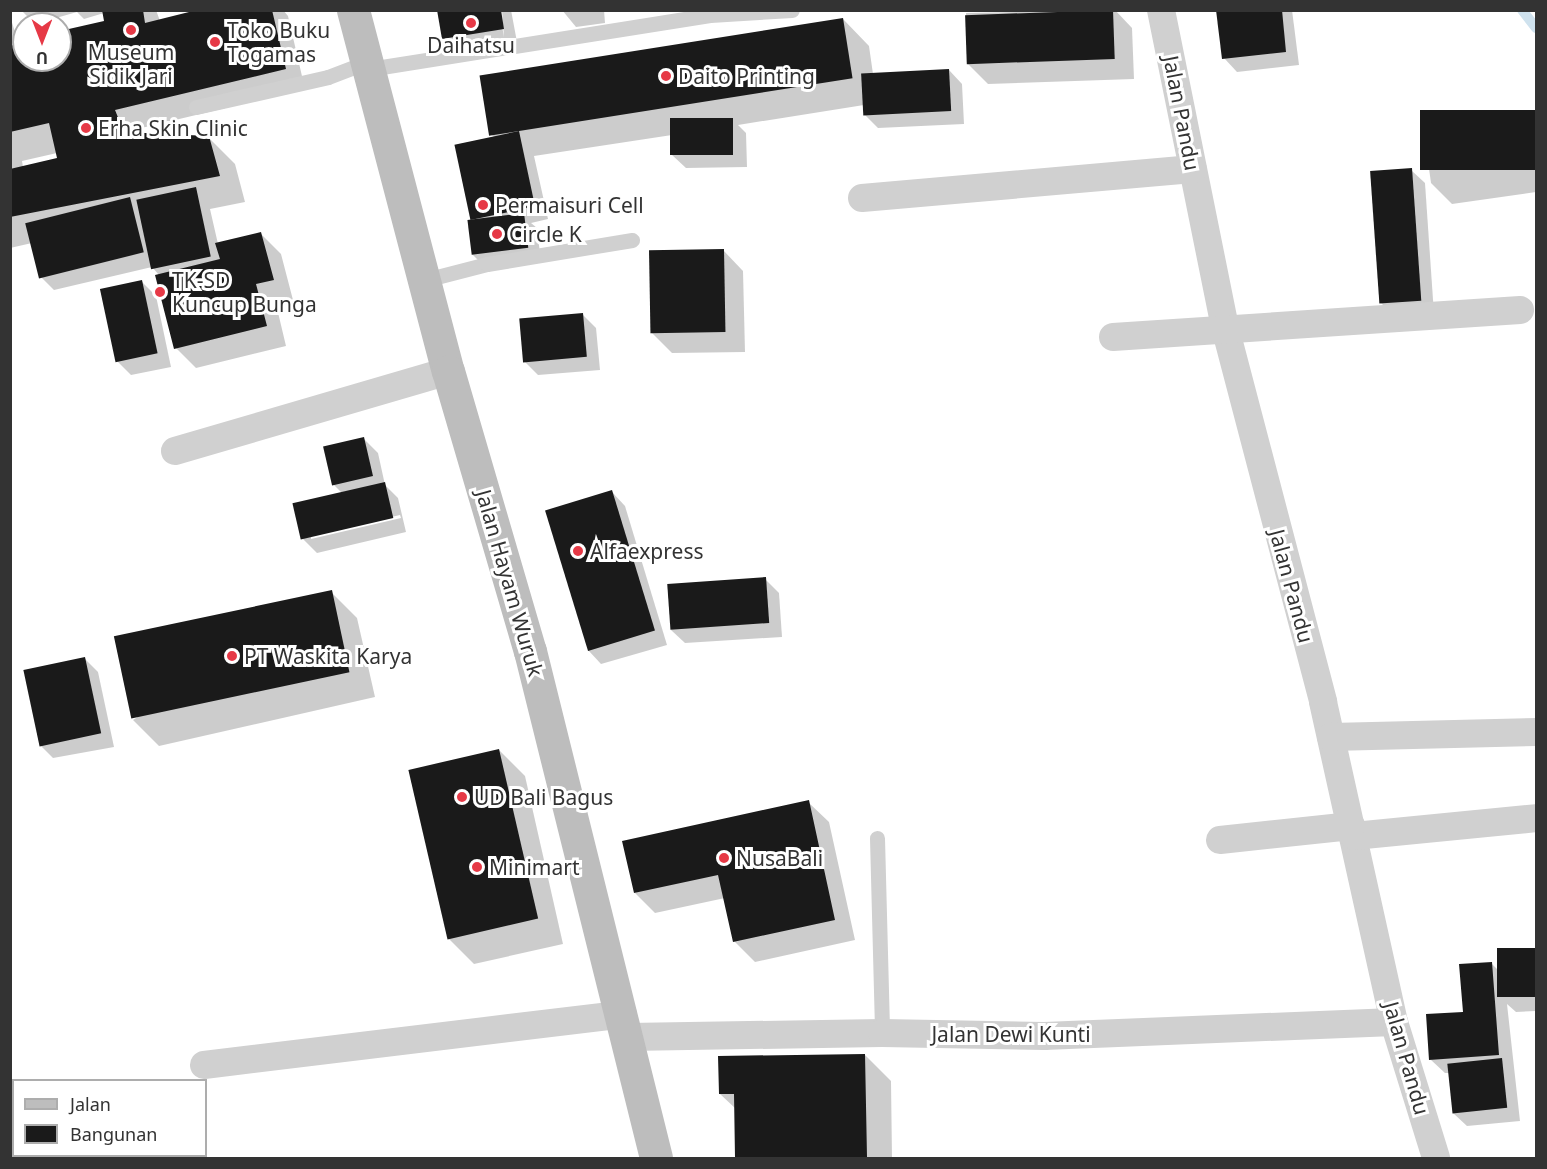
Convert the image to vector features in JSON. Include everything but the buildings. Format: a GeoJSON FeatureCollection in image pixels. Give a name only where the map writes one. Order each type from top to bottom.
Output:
{"type":"FeatureCollection","features":[{"type":"Feature","properties":{"kind":"main road","name":"Jalan Hayam Wuruk"},"geometry":{"type":"LineString","coordinates":[[353,10],[448,371],[530,651],[626,1026],[656,1158]]}},
{"type":"Feature","properties":{"kind":"street","name":"Jalan Pandu"},"geometry":{"type":"LineString","coordinates":[[1161,10],[1226,331],[1331,737],[1394,1022],[1436,1158]]}},
{"type":"Feature","properties":{"kind":"street"},"geometry":{"type":"LineString","coordinates":[[862,198],[1193,169]]}},
{"type":"Feature","properties":{"kind":"street"},"geometry":{"type":"LineString","coordinates":[[1113,337],[1520,310]]}},
{"type":"Feature","properties":{"kind":"street"},"geometry":{"type":"LineString","coordinates":[[175,451],[448,371]]}},
{"type":"Feature","properties":{"kind":"street"},"geometry":{"type":"LineString","coordinates":[[1331,737],[1536,732]]}},
{"type":"Feature","properties":{"kind":"street"},"geometry":{"type":"LineString","coordinates":[[1220,840],[1536,818]]}},
{"type":"Feature","properties":{"kind":"street","name":"Jalan Dewi Kunti"},"geometry":{"type":"LineString","coordinates":[[204,1065],[626,1026],[1044,1036],[1394,1022]]}},
{"type":"Feature","properties":{"kind":"lane"},"geometry":{"type":"LineString","coordinates":[[196,107],[328,77],[368,65],[710,15],[792,10]]}},
{"type":"Feature","properties":{"kind":"lane"},"geometry":{"type":"LineString","coordinates":[[425,280],[487,264],[632,240]]}},
{"type":"Feature","properties":{"kind":"lane"},"geometry":{"type":"LineString","coordinates":[[877,838],[882,1033]]}},
{"type":"Feature","properties":{"kind":"waterway"},"geometry":{"type":"LineString","coordinates":[[1522,10],[1536,28]]}},
{"type":"Feature","properties":{"kind":"place","name":"Daihatsu"},"geometry":{"type":"Point","coordinates":[471,23]}},
{"type":"Feature","properties":{"kind":"place","name":"Museum Sidik Jari"},"geometry":{"type":"Point","coordinates":[131,30]}},
{"type":"Feature","properties":{"kind":"place","name":"Toko Buku Togamas"},"geometry":{"type":"Point","coordinates":[215,42]}},
{"type":"Feature","properties":{"kind":"place","name":"Daito Printing"},"geometry":{"type":"Point","coordinates":[666,76]}},
{"type":"Feature","properties":{"kind":"place","name":"Erha Skin Clinic"},"geometry":{"type":"Point","coordinates":[86,128]}},
{"type":"Feature","properties":{"kind":"place","name":"Permaisuri Cell"},"geometry":{"type":"Point","coordinates":[483,205]}},
{"type":"Feature","properties":{"kind":"place","name":"Circle K"},"geometry":{"type":"Point","coordinates":[497,234]}},
{"type":"Feature","properties":{"kind":"place","name":"TK-SD Kuncup Bunga"},"geometry":{"type":"Point","coordinates":[160,292]}},
{"type":"Feature","properties":{"kind":"place","name":"Alfaexpress"},"geometry":{"type":"Point","coordinates":[578,551]}},
{"type":"Feature","properties":{"kind":"place","name":"PT Waskita Karya"},"geometry":{"type":"Point","coordinates":[232,656]}},
{"type":"Feature","properties":{"kind":"place","name":"UD Bali Bagus"},"geometry":{"type":"Point","coordinates":[462,797]}},
{"type":"Feature","properties":{"kind":"place","name":"NusaBali"},"geometry":{"type":"Point","coordinates":[724,858]}},
{"type":"Feature","properties":{"kind":"place","name":"Minimart"},"geometry":{"type":"Point","coordinates":[477,867]}}]}
